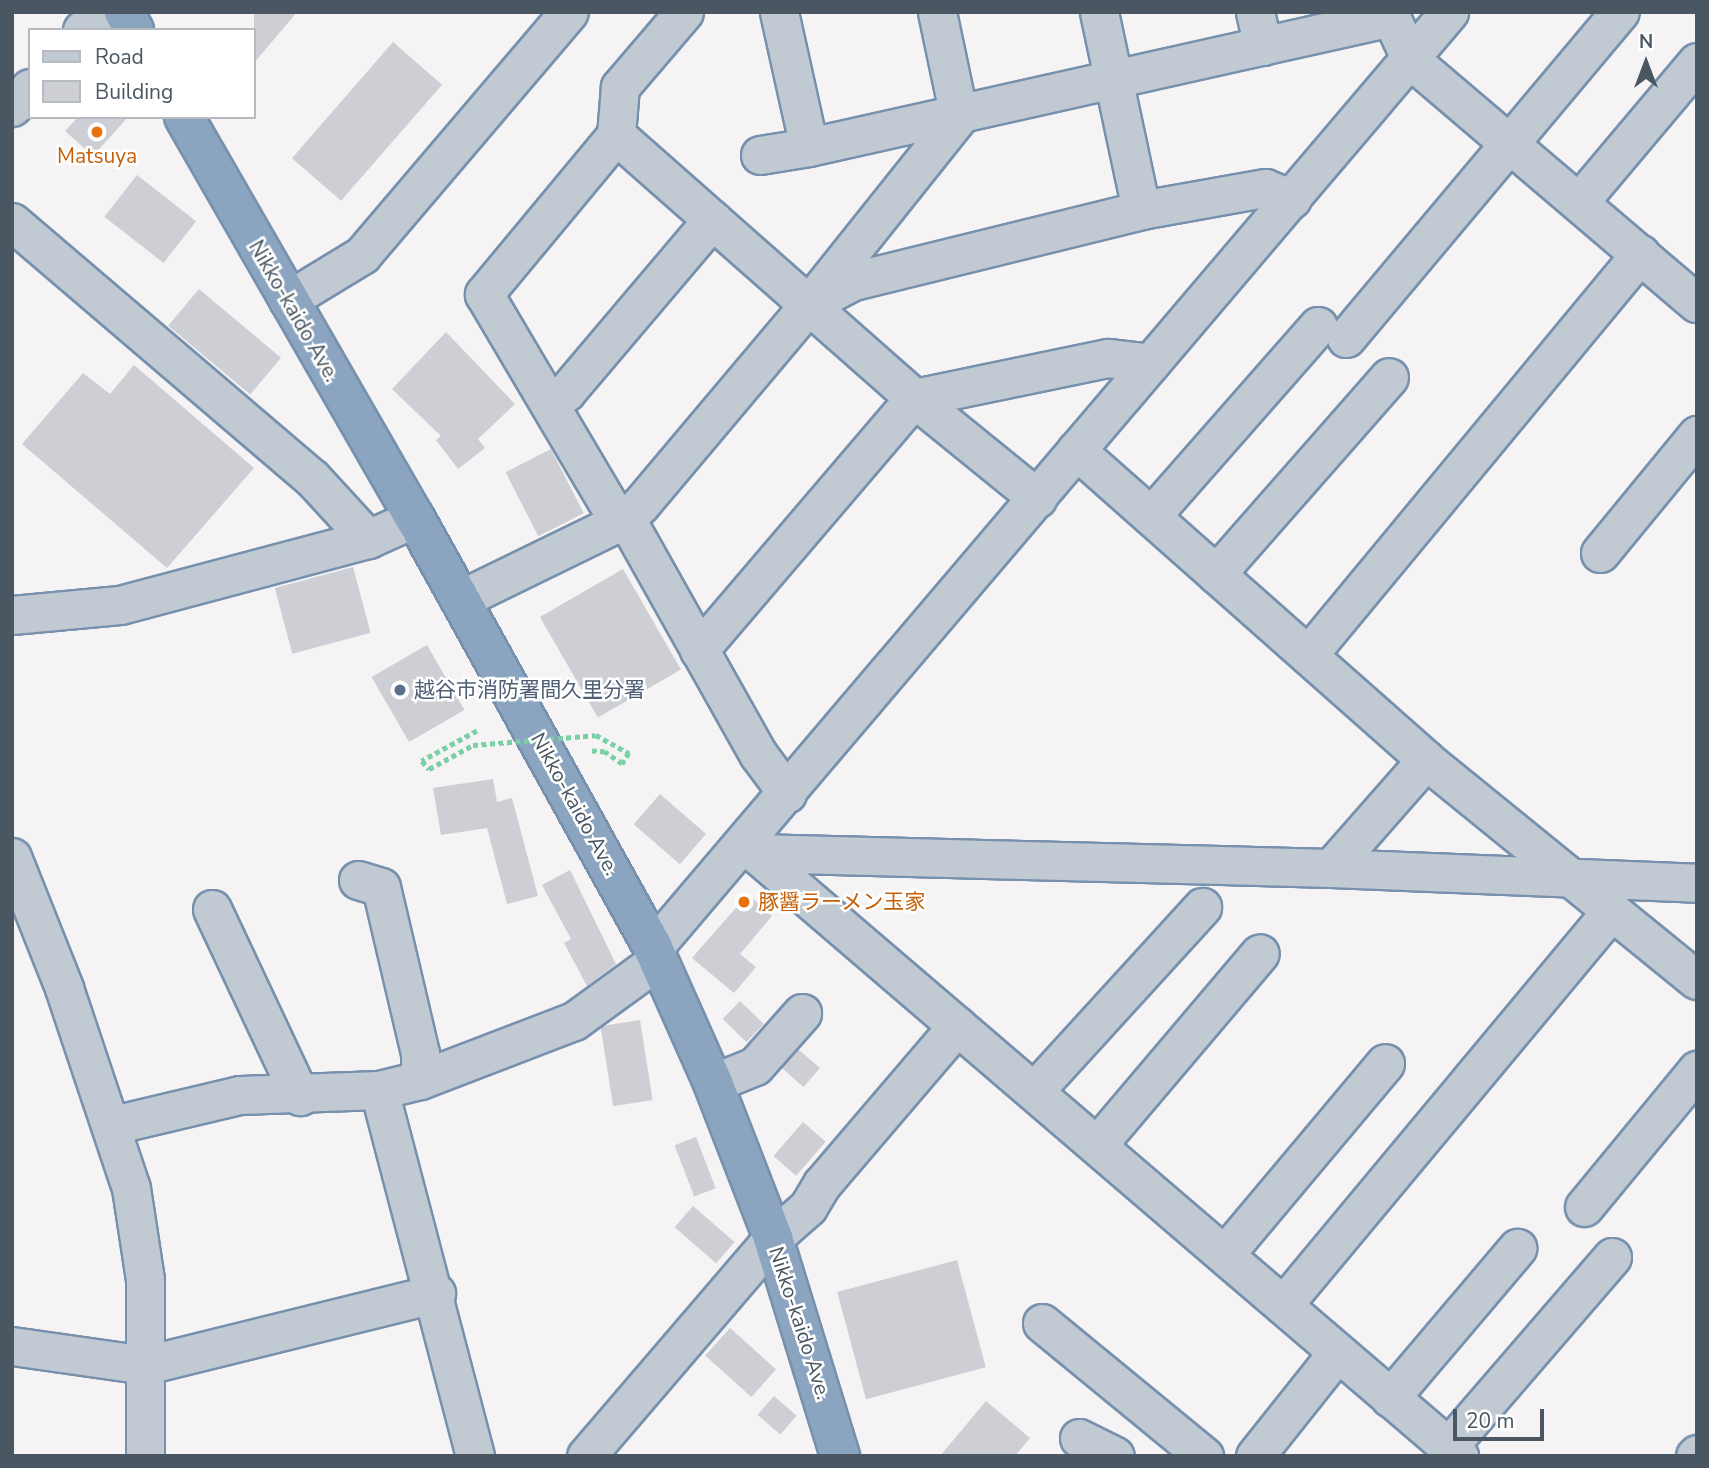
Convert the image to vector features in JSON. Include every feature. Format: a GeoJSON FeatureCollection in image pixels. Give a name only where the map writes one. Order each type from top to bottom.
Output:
{"type":"FeatureCollection","features":[{"type":"Feature","properties":{"kind":"highway"},"geometry":{"type":"LineString","coordinates":[[124,12],[133,28]]}},
{"type":"Feature","properties":{"kind":"highway","name":"Nikko-kaido Ave."},"geometry":{"type":"LineString","coordinates":[[185,119],[461,599],[656,954],[713,1083],[773,1238],[840,1456]]}},
{"type":"Feature","properties":{"kind":"street"},"geometry":{"type":"LineString","coordinates":[[84,28],[103,12]]}},
{"type":"Feature","properties":{"kind":"street"},"geometry":{"type":"LineString","coordinates":[[288,300],[362,255],[569,12]]}},
{"type":"Feature","properties":{"kind":"street"},"geometry":{"type":"LineString","coordinates":[[684,12],[620,87],[616,135],[484,294],[622,520],[758,754],[787,793]]}},
{"type":"Feature","properties":{"kind":"street"},"geometry":{"type":"LineString","coordinates":[[779,12],[809,147]]}},
{"type":"Feature","properties":{"kind":"street"},"geometry":{"type":"LineString","coordinates":[[937,12],[959,116]]}},
{"type":"Feature","properties":{"kind":"street"},"geometry":{"type":"LineString","coordinates":[[1100,12],[1141,210]]}},
{"type":"Feature","properties":{"kind":"street"},"geometry":{"type":"LineString","coordinates":[[113,1125],[240,1095],[300,1096],[379,1090],[420,1080],[574,1021],[656,954],[750,849],[787,793],[1449,12]]}},
{"type":"Feature","properties":{"kind":"street"},"geometry":{"type":"LineString","coordinates":[[1151,516],[1511,145],[1620,12]]}},
{"type":"Feature","properties":{"kind":"street"},"geometry":{"type":"LineString","coordinates":[[760,155],[959,116],[1116,80],[1259,29],[1393,14],[1411,60],[1697,303]]}},
{"type":"Feature","properties":{"kind":"street"},"geometry":{"type":"LineString","coordinates":[[1578,202],[1697,62]]}},
{"type":"Feature","properties":{"kind":"street"},"geometry":{"type":"LineString","coordinates":[[12,107],[28,90]]}},
{"type":"Feature","properties":{"kind":"street"},"geometry":{"type":"LineString","coordinates":[[461,599],[622,520],[809,304],[959,116]]}},
{"type":"Feature","properties":{"kind":"street"},"geometry":{"type":"LineString","coordinates":[[616,135],[914,398],[1037,498]]}},
{"type":"Feature","properties":{"kind":"street"},"geometry":{"type":"LineString","coordinates":[[809,304],[852,281],[1141,210],[1265,188],[1292,199]]}},
{"type":"Feature","properties":{"kind":"street"},"geometry":{"type":"LineString","coordinates":[[549,402],[566,392],[712,220]]}},
{"type":"Feature","properties":{"kind":"street"},"geometry":{"type":"LineString","coordinates":[[12,222],[312,478],[368,539]]}},
{"type":"Feature","properties":{"kind":"street"},"geometry":{"type":"LineString","coordinates":[[1308,655],[1640,254]]}},
{"type":"Feature","properties":{"kind":"street"},"geometry":{"type":"LineString","coordinates":[[699,650],[914,398],[1108,358],[1151,363]]}},
{"type":"Feature","properties":{"kind":"street"},"geometry":{"type":"LineString","coordinates":[[1216,574],[1389,377]]}},
{"type":"Feature","properties":{"kind":"street"},"geometry":{"type":"LineString","coordinates":[[1600,553],[1697,435]]}},
{"type":"Feature","properties":{"kind":"street"},"geometry":{"type":"LineString","coordinates":[[1076,450],[1426,760],[1576,879],[1697,980]]}},
{"type":"Feature","properties":{"kind":"street"},"geometry":{"type":"LineString","coordinates":[[12,615],[120,605],[368,539],[415,518]]}},
{"type":"Feature","properties":{"kind":"street"},"geometry":{"type":"LineString","coordinates":[[1331,868],[1426,760]]}},
{"type":"Feature","properties":{"kind":"street"},"geometry":{"type":"LineString","coordinates":[[750,849],[1697,883]]}},
{"type":"Feature","properties":{"kind":"street"},"geometry":{"type":"LineString","coordinates":[[750,849],[1035,1090],[1453,1451],[1612,1257]]}},
{"type":"Feature","properties":{"kind":"street"},"geometry":{"type":"LineString","coordinates":[[12,857],[113,1125],[141,1238],[146,1366],[145,1456]]}},
{"type":"Feature","properties":{"kind":"street"},"geometry":{"type":"LineString","coordinates":[[358,880],[381,887],[420,1053],[420,1080]]}},
{"type":"Feature","properties":{"kind":"street"},"geometry":{"type":"LineString","coordinates":[[1035,1090],[1202,907]]}},
{"type":"Feature","properties":{"kind":"street"},"geometry":{"type":"LineString","coordinates":[[212,909],[300,1096]]}},
{"type":"Feature","properties":{"kind":"street"},"geometry":{"type":"LineString","coordinates":[[1283,1305],[1612,910]]}},
{"type":"Feature","properties":{"kind":"street"},"geometry":{"type":"LineString","coordinates":[[1098,1144],[1260,953]]}},
{"type":"Feature","properties":{"kind":"street"},"geometry":{"type":"LineString","coordinates":[[713,1083],[755,1066],[802,1013]]}},
{"type":"Feature","properties":{"kind":"street"},"geometry":{"type":"LineString","coordinates":[[586,1456],[773,1238],[808,1207],[822,1184],[957,1026]]}},
{"type":"Feature","properties":{"kind":"street"},"geometry":{"type":"LineString","coordinates":[[1225,1254],[1385,1063]]}},
{"type":"Feature","properties":{"kind":"street"},"geometry":{"type":"LineString","coordinates":[[1584,1207],[1697,1070]]}},
{"type":"Feature","properties":{"kind":"street"},"geometry":{"type":"LineString","coordinates":[[379,1090],[436,1293],[475,1456]]}},
{"type":"Feature","properties":{"kind":"street"},"geometry":{"type":"LineString","coordinates":[[1390,1398],[1517,1248]]}},
{"type":"Feature","properties":{"kind":"street"},"geometry":{"type":"LineString","coordinates":[[12,1346],[146,1366],[436,1293]]}},
{"type":"Feature","properties":{"kind":"street"},"geometry":{"type":"LineString","coordinates":[[1042,1323],[1204,1456]]}},
{"type":"Feature","properties":{"kind":"street"},"geometry":{"type":"LineString","coordinates":[[1255,1456],[1337,1353]]}},
{"type":"Feature","properties":{"kind":"street"},"geometry":{"type":"LineString","coordinates":[[1079,1438],[1115,1456]]}},
{"type":"Feature","properties":{"kind":"path"},"geometry":{"type":"LineString","coordinates":[[477,731],[422,761],[429,769],[473,745],[596,735],[629,753],[622,764],[605,752],[592,751]]}},
{"type":"Feature","properties":{"kind":"building"},"geometry":{"type":"Polygon","coordinates":[[[254,12],[297,12],[256,61],[254,12]]]}},
{"type":"Feature","properties":{"kind":"building"},"geometry":{"type":"Polygon","coordinates":[[[393,42],[442,85],[341,201],[292,158],[393,42]]]}},
{"type":"Feature","properties":{"kind":"building"},"geometry":{"type":"Polygon","coordinates":[[[76,119],[126,119],[93,156],[65,131],[76,119]]]}},
{"type":"Feature","properties":{"kind":"building"},"geometry":{"type":"Polygon","coordinates":[[[137,175],[196,221],[163,263],[104,217],[137,175]]]}},
{"type":"Feature","properties":{"kind":"building"},"geometry":{"type":"Polygon","coordinates":[[[199,289],[281,358],[250,395],[168,326],[199,289]]]}},
{"type":"Feature","properties":{"kind":"building"},"geometry":{"type":"Polygon","coordinates":[[[446,332],[515,404],[478,439],[485,448],[458,469],[436,440],[441,436],[392,389],[446,332]]]}},
{"type":"Feature","properties":{"kind":"building"},"geometry":{"type":"Polygon","coordinates":[[[134,365],[254,468],[167,568],[22,444],[83,373],[110,394],[134,365]]]}},
{"type":"Feature","properties":{"kind":"building"},"geometry":{"type":"Polygon","coordinates":[[[551,449],[584,513],[538,536],[506,472],[551,449]]]}},
{"type":"Feature","properties":{"kind":"building"},"geometry":{"type":"Polygon","coordinates":[[[353,567],[371,633],[292,654],[275,588],[353,567]]]}},
{"type":"Feature","properties":{"kind":"building"},"geometry":{"type":"Polygon","coordinates":[[[623,569],[681,669],[598,717],[540,617],[623,569]]]}},
{"type":"Feature","properties":{"kind":"building"},"geometry":{"type":"Polygon","coordinates":[[[427,645],[465,710],[409,742],[372,677],[427,645]]]}},
{"type":"Feature","properties":{"kind":"building"},"geometry":{"type":"Polygon","coordinates":[[[493,779],[497,802],[512,798],[538,896],[507,904],[487,828],[441,835],[433,788],[493,779]]]}},
{"type":"Feature","properties":{"kind":"building"},"geometry":{"type":"Polygon","coordinates":[[[660,794],[706,834],[680,864],[634,824],[660,794]]]}},
{"type":"Feature","properties":{"kind":"building"},"geometry":{"type":"Polygon","coordinates":[[[570,870],[616,964],[587,986],[564,943],[571,939],[542,885],[570,870]]]}},
{"type":"Feature","properties":{"kind":"building"},"geometry":{"type":"Polygon","coordinates":[[[748,894],[772,916],[740,954],[756,967],[734,993],[692,958],[748,894]]]}},
{"type":"Feature","properties":{"kind":"building"},"geometry":{"type":"Polygon","coordinates":[[[740,1001],[764,1024],[746,1042],[723,1019],[740,1001]]]}},
{"type":"Feature","properties":{"kind":"building"},"geometry":{"type":"Polygon","coordinates":[[[640,1020],[653,1100],[613,1106],[600,1026],[640,1020]]]}},
{"type":"Feature","properties":{"kind":"building"},"geometry":{"type":"Polygon","coordinates":[[[798,1049],[820,1068],[803,1087],[782,1068],[798,1049]]]}},
{"type":"Feature","properties":{"kind":"building"},"geometry":{"type":"Polygon","coordinates":[[[803,1122],[826,1142],[796,1176],[773,1156],[803,1122]]]}},
{"type":"Feature","properties":{"kind":"building"},"geometry":{"type":"Polygon","coordinates":[[[696,1137],[716,1188],[694,1197],[675,1145],[696,1137]]]}},
{"type":"Feature","properties":{"kind":"building"},"geometry":{"type":"Polygon","coordinates":[[[693,1206],[735,1242],[716,1263],[675,1227],[693,1206]]]}},
{"type":"Feature","properties":{"kind":"building"},"geometry":{"type":"Polygon","coordinates":[[[957,1260],[986,1367],[866,1399],[837,1292],[957,1260]]]}},
{"type":"Feature","properties":{"kind":"building"},"geometry":{"type":"Polygon","coordinates":[[[730,1328],[776,1369],[751,1397],[705,1355],[730,1328]]]}},
{"type":"Feature","properties":{"kind":"building"},"geometry":{"type":"Polygon","coordinates":[[[774,1396],[797,1416],[780,1435],[758,1415],[774,1396]]]}},
{"type":"Feature","properties":{"kind":"building"},"geometry":{"type":"Polygon","coordinates":[[[986,1401],[1030,1438],[1015,1456],[940,1456],[986,1401]]]}},
{"type":"Feature","properties":{"kind":"place","name":"Matsuya"},"geometry":{"type":"Point","coordinates":[97,132]}},
{"type":"Feature","properties":{"kind":"place","name":"越谷市消防署間久里分署"},"geometry":{"type":"Point","coordinates":[400,690]}},
{"type":"Feature","properties":{"kind":"place","name":"豚醤ラーメン玉家"},"geometry":{"type":"Point","coordinates":[744,902]}}]}
